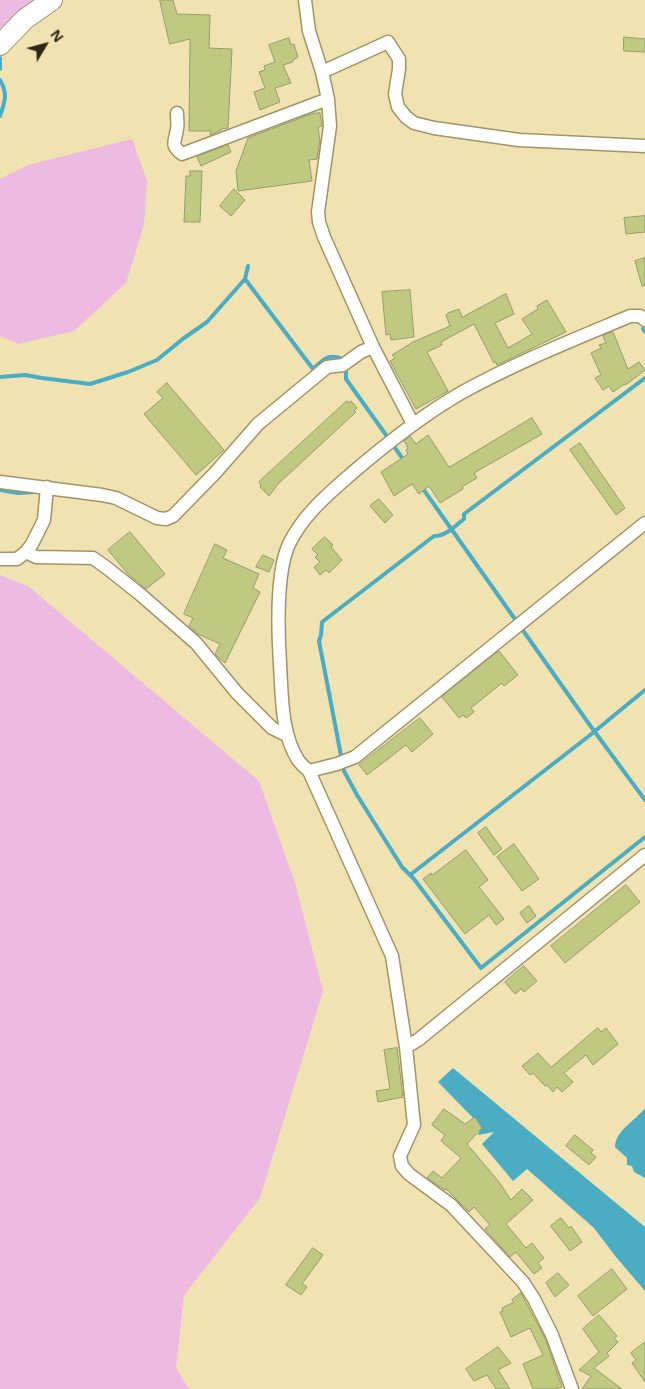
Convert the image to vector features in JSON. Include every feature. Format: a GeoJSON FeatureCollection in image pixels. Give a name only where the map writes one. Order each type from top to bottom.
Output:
{"type":"FeatureCollection","features":[{"type":"Feature","properties":{"kind":"main road"},"geometry":{"type":"LineString","coordinates":[[0,45],[25,20],[52,0]]}},
{"type":"Feature","properties":{"kind":"street"},"geometry":{"type":"LineString","coordinates":[[304,0],[309,31],[328,99],[330,126],[319,200],[319,222],[324,238],[373,347],[413,424]]}},
{"type":"Feature","properties":{"kind":"street"},"geometry":{"type":"LineString","coordinates":[[322,72],[388,42],[399,59],[395,94],[398,107],[414,123],[434,128],[519,140],[645,146]]}},
{"type":"Feature","properties":{"kind":"street"},"geometry":{"type":"LineString","coordinates":[[177,113],[177,130],[173,142],[175,148],[182,154],[328,99]]}},
{"type":"Feature","properties":{"kind":"street"},"geometry":{"type":"LineString","coordinates":[[572,1389],[552,1334],[523,1282],[451,1205],[409,1174],[402,1166],[400,1156],[414,1125],[406,1047],[392,956],[309,771],[298,762],[288,736],[283,707],[279,646],[282,565],[289,544],[316,504],[386,444],[413,424],[461,394],[554,349],[630,316],[643,317]]}},
{"type":"Feature","properties":{"kind":"street"},"geometry":{"type":"LineString","coordinates":[[0,482],[116,498],[157,518],[166,519],[174,516],[258,424],[327,367],[343,365],[361,352],[373,347]]}},
{"type":"Feature","properties":{"kind":"street"},"geometry":{"type":"LineString","coordinates":[[0,559],[17,559],[32,544],[44,520],[47,487]]}},
{"type":"Feature","properties":{"kind":"street"},"geometry":{"type":"LineString","coordinates":[[309,771],[356,757],[645,523]]}},
{"type":"Feature","properties":{"kind":"street"},"geometry":{"type":"LineString","coordinates":[[26,552],[36,557],[93,558],[141,595],[196,643],[237,693],[272,728],[288,736]]}},
{"type":"Feature","properties":{"kind":"street"},"geometry":{"type":"LineString","coordinates":[[406,1047],[418,1040],[645,855]]}},
{"type":"Feature","properties":{"kind":"shaded area"},"geometry":{"type":"Polygon","coordinates":[[[0,0],[34,0],[7,23],[0,34],[0,0]]]}},
{"type":"Feature","properties":{"kind":"shaded area"},"geometry":{"type":"Polygon","coordinates":[[[132,139],[147,181],[144,225],[126,283],[74,331],[18,344],[0,336],[0,179],[28,165],[132,139]]]}},
{"type":"Feature","properties":{"kind":"shaded area"},"geometry":{"type":"Polygon","coordinates":[[[0,575],[28,586],[259,781],[295,883],[323,991],[260,1198],[184,1295],[176,1368],[189,1389],[0,1389],[0,575]]]}},
{"type":"Feature","properties":{"kind":"water"},"geometry":{"type":"Polygon","coordinates":[[[453,1068],[645,1227],[645,1291],[594,1228],[527,1169],[513,1181],[482,1144],[494,1132],[478,1135],[480,1129],[478,1123],[438,1082],[453,1068]]]}},
{"type":"Feature","properties":{"kind":"water"},"geometry":{"type":"Polygon","coordinates":[[[645,1108],[645,1178],[634,1172],[632,1166],[627,1165],[627,1158],[615,1147],[618,1136],[645,1108]]]}},
{"type":"Feature","properties":{"kind":"building"},"geometry":{"type":"Polygon","coordinates":[[[160,0],[173,0],[177,14],[210,15],[209,48],[232,49],[228,128],[221,129],[210,135],[211,131],[189,131],[190,39],[170,44],[160,0]]]}},
{"type":"Feature","properties":{"kind":"building"},"geometry":{"type":"Polygon","coordinates":[[[624,37],[645,39],[645,52],[624,51],[624,37]]]}},
{"type":"Feature","properties":{"kind":"building"},"geometry":{"type":"Polygon","coordinates":[[[289,38],[291,45],[294,44],[298,57],[293,62],[283,65],[291,83],[275,88],[280,102],[260,110],[254,92],[265,88],[259,72],[265,70],[264,66],[275,62],[269,45],[289,38]]]}},
{"type":"Feature","properties":{"kind":"building"},"geometry":{"type":"Polygon","coordinates":[[[320,113],[322,126],[318,127],[320,141],[317,159],[309,160],[312,181],[238,191],[236,171],[248,138],[311,114],[320,113]]]}},
{"type":"Feature","properties":{"kind":"building"},"geometry":{"type":"Polygon","coordinates":[[[228,145],[231,152],[201,166],[197,157],[228,145]]]}},
{"type":"Feature","properties":{"kind":"building"},"geometry":{"type":"Polygon","coordinates":[[[190,171],[202,171],[200,222],[184,222],[186,176],[190,176],[190,171]]]}},
{"type":"Feature","properties":{"kind":"building"},"geometry":{"type":"Polygon","coordinates":[[[234,189],[245,200],[231,216],[220,206],[234,189]]]}},
{"type":"Feature","properties":{"kind":"building"},"geometry":{"type":"Polygon","coordinates":[[[645,216],[645,232],[626,234],[624,218],[645,216]]]}},
{"type":"Feature","properties":{"kind":"building"},"geometry":{"type":"Polygon","coordinates":[[[645,258],[645,286],[642,286],[635,261],[645,258]]]}},
{"type":"Feature","properties":{"kind":"building"},"geometry":{"type":"Polygon","coordinates":[[[410,290],[414,337],[391,340],[390,334],[386,335],[382,292],[410,290]]]}},
{"type":"Feature","properties":{"kind":"building"},"geometry":{"type":"Polygon","coordinates":[[[506,294],[514,314],[495,323],[508,348],[532,334],[522,319],[538,309],[537,306],[547,300],[566,332],[497,365],[496,362],[494,363],[474,324],[441,342],[442,345],[427,352],[448,391],[416,409],[390,361],[395,358],[392,355],[413,342],[450,326],[446,315],[448,313],[459,309],[462,317],[506,294]]]}},
{"type":"Feature","properties":{"kind":"building"},"geometry":{"type":"Polygon","coordinates":[[[613,332],[628,369],[639,362],[645,370],[613,392],[609,386],[603,390],[595,378],[601,375],[591,353],[601,348],[599,345],[606,343],[603,336],[613,332]]]}},
{"type":"Feature","properties":{"kind":"building"},"geometry":{"type":"Polygon","coordinates":[[[167,383],[224,450],[196,475],[144,414],[163,398],[157,392],[167,383]]]}},
{"type":"Feature","properties":{"kind":"building"},"geometry":{"type":"Polygon","coordinates":[[[347,401],[348,403],[351,401],[357,408],[354,411],[356,412],[278,484],[269,496],[260,487],[259,482],[347,401]]]}},
{"type":"Feature","properties":{"kind":"building"},"geometry":{"type":"Polygon","coordinates":[[[532,418],[542,434],[474,473],[477,478],[440,503],[429,486],[419,494],[412,484],[394,496],[381,472],[408,454],[406,450],[408,448],[404,441],[410,436],[416,444],[428,435],[449,467],[532,418]]]}},
{"type":"Feature","properties":{"kind":"building"},"geometry":{"type":"Polygon","coordinates":[[[580,443],[625,508],[616,515],[570,450],[580,443]]]}},
{"type":"Feature","properties":{"kind":"building"},"geometry":{"type":"Polygon","coordinates":[[[379,499],[393,515],[385,523],[370,506],[379,499]]]}},
{"type":"Feature","properties":{"kind":"building"},"geometry":{"type":"Polygon","coordinates":[[[130,532],[165,574],[146,589],[128,574],[108,550],[130,532]]]}},
{"type":"Feature","properties":{"kind":"building"},"geometry":{"type":"Polygon","coordinates":[[[325,537],[333,545],[331,547],[342,560],[329,573],[326,570],[320,575],[314,567],[320,562],[315,557],[318,555],[312,549],[325,537]]]}},
{"type":"Feature","properties":{"kind":"building"},"geometry":{"type":"Polygon","coordinates":[[[215,544],[227,550],[223,558],[259,574],[253,588],[260,592],[225,663],[215,654],[220,644],[198,634],[189,626],[193,618],[184,614],[215,544]]]}},
{"type":"Feature","properties":{"kind":"building"},"geometry":{"type":"Polygon","coordinates":[[[263,555],[274,560],[269,572],[256,567],[263,555]]]}},
{"type":"Feature","properties":{"kind":"building"},"geometry":{"type":"Polygon","coordinates":[[[499,651],[518,675],[504,686],[502,683],[471,708],[474,712],[466,718],[463,715],[459,718],[442,697],[499,651]]]}},
{"type":"Feature","properties":{"kind":"building"},"geometry":{"type":"Polygon","coordinates":[[[420,718],[433,734],[412,752],[406,745],[367,775],[359,765],[420,718]]]}},
{"type":"Feature","properties":{"kind":"building"},"geometry":{"type":"Polygon","coordinates":[[[486,827],[502,849],[494,855],[478,833],[486,827]]]}},
{"type":"Feature","properties":{"kind":"building"},"geometry":{"type":"Polygon","coordinates":[[[514,844],[539,879],[522,891],[497,857],[514,844]]]}},
{"type":"Feature","properties":{"kind":"building"},"geometry":{"type":"Polygon","coordinates":[[[466,850],[488,880],[479,887],[504,919],[496,925],[489,915],[465,934],[423,879],[431,873],[432,875],[466,850]]]}},
{"type":"Feature","properties":{"kind":"building"},"geometry":{"type":"Polygon","coordinates":[[[626,885],[640,902],[565,963],[551,946],[626,885]]]}},
{"type":"Feature","properties":{"kind":"building"},"geometry":{"type":"Polygon","coordinates":[[[529,906],[536,916],[527,923],[520,913],[529,906]]]}},
{"type":"Feature","properties":{"kind":"building"},"geometry":{"type":"Polygon","coordinates":[[[524,966],[537,981],[524,992],[521,989],[515,994],[505,982],[524,966]]]}},
{"type":"Feature","properties":{"kind":"building"},"geometry":{"type":"Polygon","coordinates":[[[598,1028],[601,1032],[606,1028],[618,1044],[593,1065],[586,1055],[564,1073],[573,1082],[562,1092],[557,1087],[553,1092],[533,1073],[530,1075],[522,1066],[538,1053],[551,1067],[598,1028]]]}},
{"type":"Feature","properties":{"kind":"building"},"geometry":{"type":"Polygon","coordinates":[[[397,1048],[403,1097],[378,1102],[376,1091],[390,1089],[384,1050],[397,1048]]]}},
{"type":"Feature","properties":{"kind":"building"},"geometry":{"type":"Polygon","coordinates":[[[444,1109],[465,1124],[475,1117],[482,1128],[467,1144],[499,1182],[511,1200],[522,1189],[533,1200],[506,1224],[526,1248],[532,1243],[544,1258],[538,1263],[542,1268],[534,1274],[516,1252],[510,1257],[485,1229],[490,1225],[474,1207],[469,1212],[446,1189],[427,1178],[433,1171],[442,1178],[461,1158],[441,1141],[445,1135],[432,1125],[444,1109]]]}},
{"type":"Feature","properties":{"kind":"building"},"geometry":{"type":"Polygon","coordinates":[[[575,1135],[593,1150],[591,1153],[596,1157],[589,1165],[566,1146],[575,1135]]]}},
{"type":"Feature","properties":{"kind":"building"},"geometry":{"type":"Polygon","coordinates":[[[561,1218],[569,1228],[571,1226],[582,1242],[570,1251],[551,1226],[561,1218]]]}},
{"type":"Feature","properties":{"kind":"building"},"geometry":{"type":"Polygon","coordinates":[[[313,1248],[323,1255],[302,1284],[307,1287],[301,1295],[286,1285],[313,1248]]]}},
{"type":"Feature","properties":{"kind":"building"},"geometry":{"type":"Polygon","coordinates":[[[612,1269],[627,1289],[593,1316],[578,1296],[612,1269]]]}},
{"type":"Feature","properties":{"kind":"building"},"geometry":{"type":"Polygon","coordinates":[[[558,1273],[569,1285],[555,1297],[546,1283],[558,1273]]]}},
{"type":"Feature","properties":{"kind":"building"},"geometry":{"type":"Polygon","coordinates":[[[521,1293],[545,1338],[562,1387],[555,1389],[533,1389],[523,1364],[543,1355],[530,1328],[511,1337],[500,1312],[503,1311],[502,1308],[514,1302],[512,1300],[521,1293]]]}},
{"type":"Feature","properties":{"kind":"building"},"geometry":{"type":"Polygon","coordinates":[[[599,1315],[617,1336],[614,1338],[618,1342],[607,1353],[609,1356],[594,1368],[622,1389],[582,1389],[591,1376],[579,1370],[599,1352],[583,1329],[599,1315]]]}},
{"type":"Feature","properties":{"kind":"building"},"geometry":{"type":"Polygon","coordinates":[[[645,1342],[645,1382],[632,1363],[636,1360],[631,1353],[645,1342]]]}},
{"type":"Feature","properties":{"kind":"building"},"geometry":{"type":"Polygon","coordinates":[[[498,1347],[511,1363],[498,1370],[510,1389],[496,1389],[487,1375],[474,1381],[466,1369],[498,1347]]]}},
{"type":"Feature","properties":{"kind":"waterway"},"geometry":{"type":"LineString","coordinates":[[0,58],[0,69]]}},
{"type":"Feature","properties":{"kind":"waterway"},"geometry":{"type":"LineString","coordinates":[[0,80],[5,98],[0,116]]}},
{"type":"Feature","properties":{"kind":"waterway"},"geometry":{"type":"LineString","coordinates":[[248,266],[245,279],[313,369],[328,357],[340,358],[343,362]]}},
{"type":"Feature","properties":{"kind":"waterway"},"geometry":{"type":"LineString","coordinates":[[0,377],[25,375],[90,384],[128,372],[157,360],[207,322],[245,279]]}},
{"type":"Feature","properties":{"kind":"waterway"},"geometry":{"type":"LineString","coordinates":[[346,370],[346,379],[386,435]]}},
{"type":"Feature","properties":{"kind":"waterway"},"geometry":{"type":"LineString","coordinates":[[645,378],[464,514],[464,519],[454,527],[442,535],[434,536],[322,622],[319,641],[344,771],[402,867],[414,879],[481,968],[645,837]]}},
{"type":"Feature","properties":{"kind":"waterway"},"geometry":{"type":"LineString","coordinates":[[393,445],[405,462]]}},
{"type":"Feature","properties":{"kind":"waterway"},"geometry":{"type":"LineString","coordinates":[[421,486],[645,800]]}},
{"type":"Feature","properties":{"kind":"waterway"},"geometry":{"type":"LineString","coordinates":[[0,490],[18,493],[35,492]]}},
{"type":"Feature","properties":{"kind":"waterway"},"geometry":{"type":"LineString","coordinates":[[410,875],[589,736],[645,690]]}}]}
